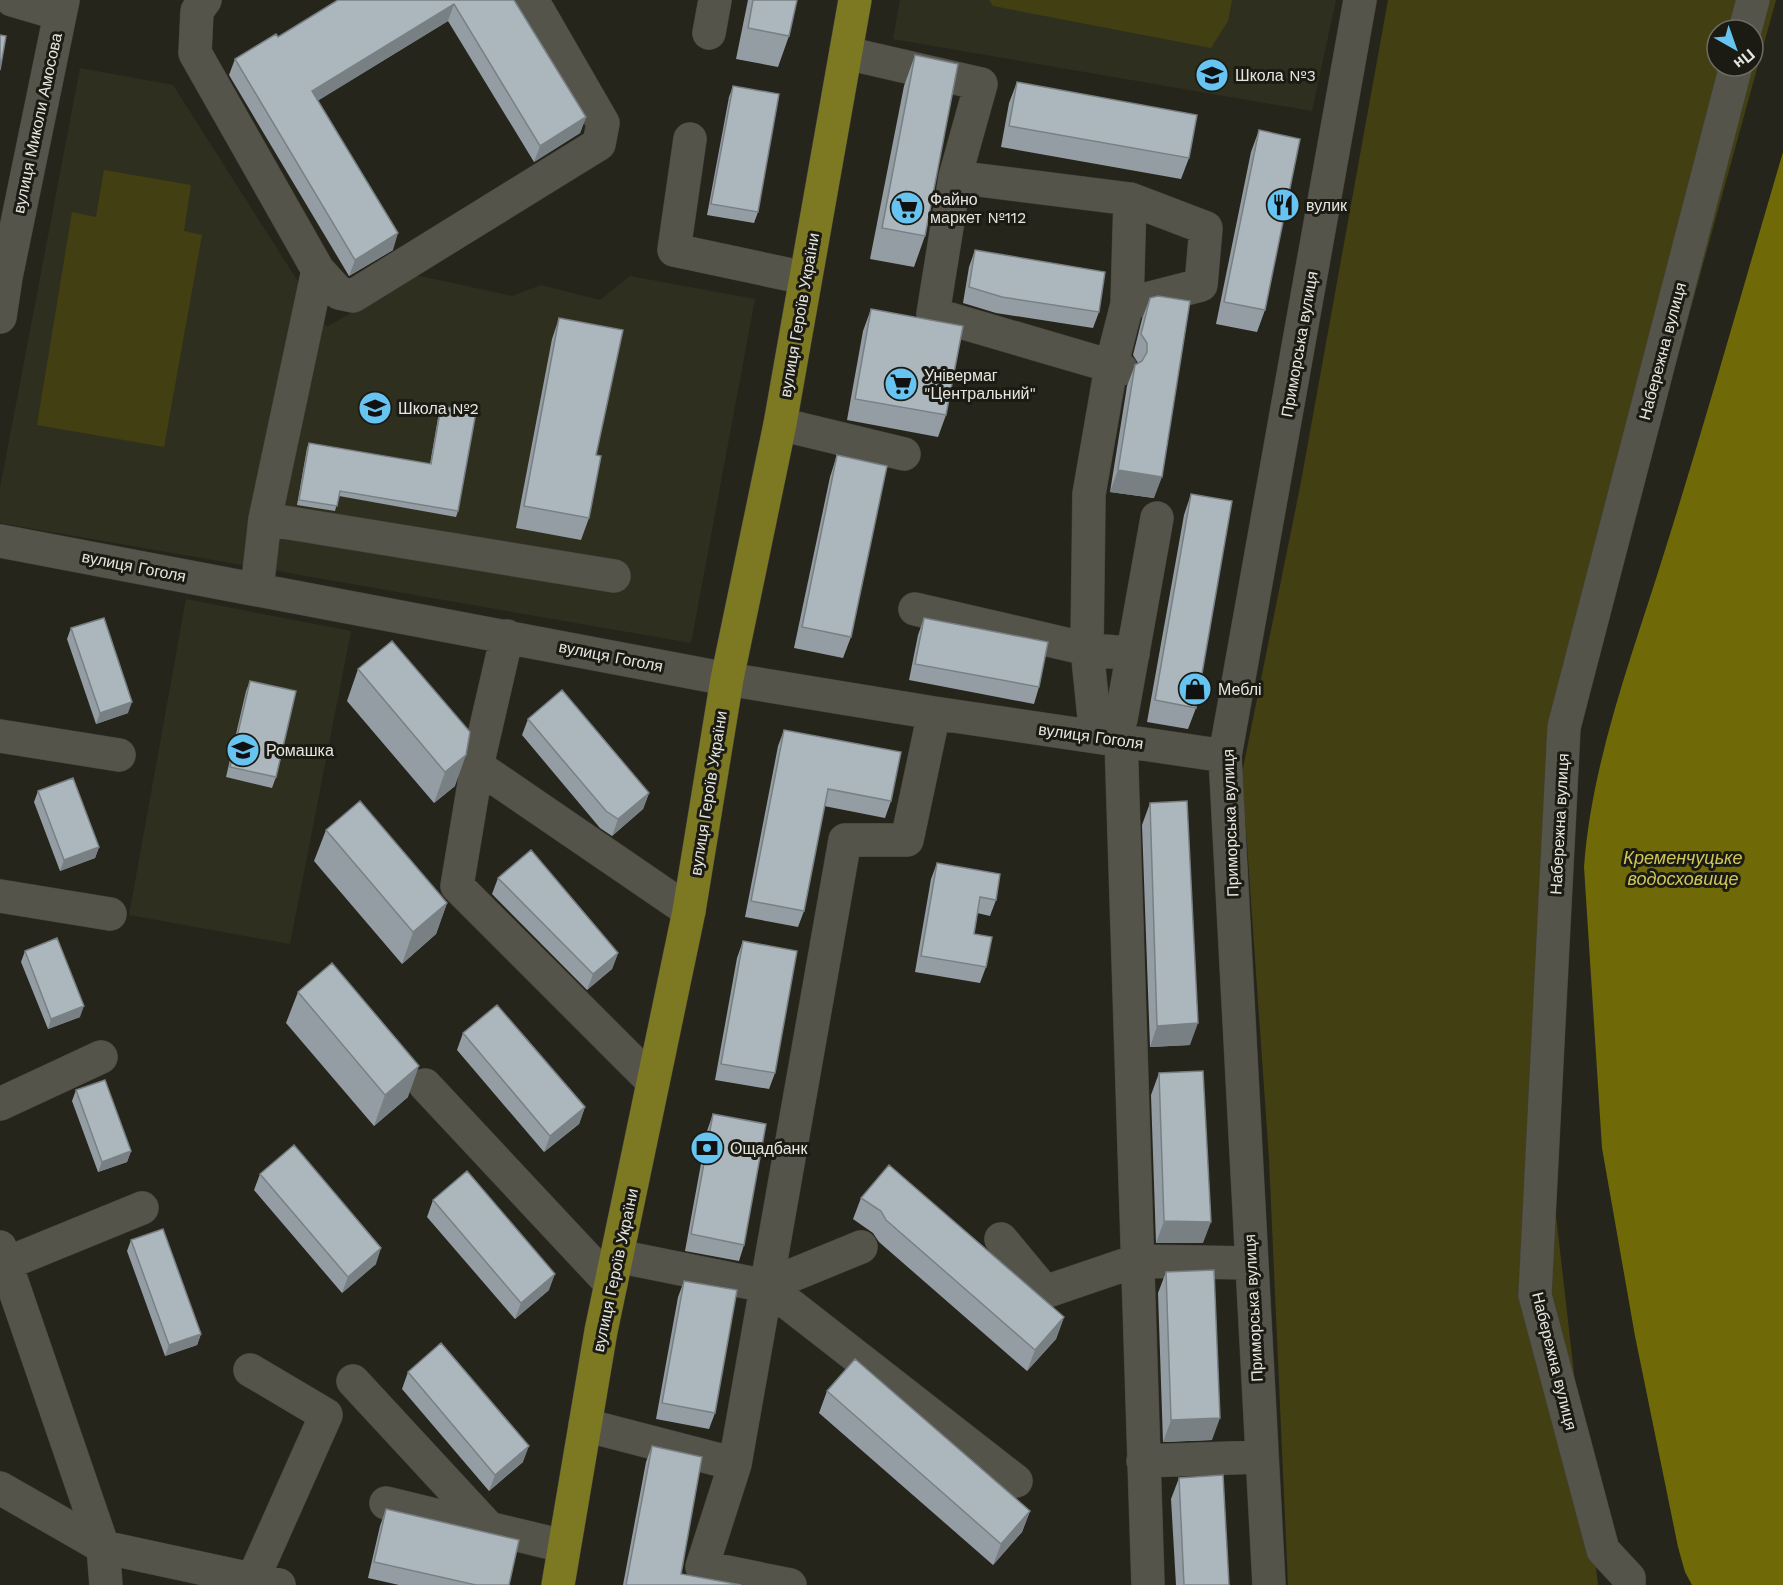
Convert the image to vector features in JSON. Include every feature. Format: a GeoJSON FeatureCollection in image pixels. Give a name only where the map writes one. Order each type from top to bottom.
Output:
{"type":"FeatureCollection","features":[{"type":"Feature","properties":{"kind":"main road","name":"вулиця Героїв України"},"geometry":{"type":"LineString","coordinates":[[558,1585],[563,1546],[614,1270],[689,911],[727,679],[780,424],[855,0]]}},
{"type":"Feature","properties":{"kind":"street"},"geometry":{"type":"LineString","coordinates":[[12,0],[61,7]]}},
{"type":"Feature","properties":{"kind":"street"},"geometry":{"type":"LineString","coordinates":[[205,0],[197,11],[195,53],[318,270],[339,293],[353,296],[599,144],[603,123],[532,0]]}},
{"type":"Feature","properties":{"kind":"street"},"geometry":{"type":"LineString","coordinates":[[709,33],[715,0]]}},
{"type":"Feature","properties":{"kind":"street","name":"Приморська вулиця"},"geometry":{"type":"LineString","coordinates":[[1269,1585],[1260,1457],[1225,756],[1360,0]]}},
{"type":"Feature","properties":{"kind":"street"},"geometry":{"type":"LineString","coordinates":[[1748,18],[1753,0]]}},
{"type":"Feature","properties":{"kind":"street","name":"вулиця Миколи Амосова"},"geometry":{"type":"LineString","coordinates":[[0,317],[3,276],[61,7]]}},
{"type":"Feature","properties":{"kind":"street"},"geometry":{"type":"LineString","coordinates":[[846,53],[981,84],[955,177],[933,314],[1116,368]]}},
{"type":"Feature","properties":{"kind":"street","name":"Набережна вулиця"},"geometry":{"type":"LineString","coordinates":[[1629,1585],[1629,1578],[1603,1550],[1535,1294],[1564,727],[1733,78]]}},
{"type":"Feature","properties":{"kind":"street"},"geometry":{"type":"LineString","coordinates":[[690,139],[674,250],[805,278]]}},
{"type":"Feature","properties":{"kind":"street"},"geometry":{"type":"LineString","coordinates":[[955,177],[1130,199],[1206,228],[1201,285],[1126,304]]}},
{"type":"Feature","properties":{"kind":"street"},"geometry":{"type":"LineString","coordinates":[[1130,199],[1126,304],[1116,368],[1089,494],[1087,649],[1112,732],[1148,1585]]}},
{"type":"Feature","properties":{"kind":"street"},"geometry":{"type":"LineString","coordinates":[[257,589],[265,519],[318,270]]}},
{"type":"Feature","properties":{"kind":"street"},"geometry":{"type":"LineString","coordinates":[[780,424],[904,454]]}},
{"type":"Feature","properties":{"kind":"street"},"geometry":{"type":"LineString","coordinates":[[1112,732],[1133,654],[1157,518]]}},
{"type":"Feature","properties":{"kind":"street"},"geometry":{"type":"LineString","coordinates":[[265,519],[614,576]]}},
{"type":"Feature","properties":{"kind":"street","name":"вулиця Гоголя"},"geometry":{"type":"LineString","coordinates":[[0,541],[727,679],[934,714],[1112,732],[1225,756]]}},
{"type":"Feature","properties":{"kind":"street"},"geometry":{"type":"LineString","coordinates":[[915,609],[1087,649],[1133,654]]}},
{"type":"Feature","properties":{"kind":"street"},"geometry":{"type":"LineString","coordinates":[[507,636],[477,766],[457,886],[653,1082]]}},
{"type":"Feature","properties":{"kind":"street"},"geometry":{"type":"LineString","coordinates":[[781,1584],[702,1567],[735,1464],[845,840],[907,840],[934,714]]}},
{"type":"Feature","properties":{"kind":"street"},"geometry":{"type":"LineString","coordinates":[[0,736],[119,755]]}},
{"type":"Feature","properties":{"kind":"street"},"geometry":{"type":"LineString","coordinates":[[477,766],[689,911]]}},
{"type":"Feature","properties":{"kind":"street"},"geometry":{"type":"LineString","coordinates":[[0,896],[110,914]]}},
{"type":"Feature","properties":{"kind":"street"},"geometry":{"type":"LineString","coordinates":[[0,1104],[101,1057]]}},
{"type":"Feature","properties":{"kind":"street"},"geometry":{"type":"LineString","coordinates":[[425,1085],[614,1270],[766,1286],[861,1247]]}},
{"type":"Feature","properties":{"kind":"street"},"geometry":{"type":"LineString","coordinates":[[106,1585],[103,1547],[3,1256],[142,1208]]}},
{"type":"Feature","properties":{"kind":"street"},"geometry":{"type":"LineString","coordinates":[[1000,1239],[1045,1292],[1136,1261],[1251,1263]]}},
{"type":"Feature","properties":{"kind":"street"},"geometry":{"type":"LineString","coordinates":[[766,1286],[1016,1481]]}},
{"type":"Feature","properties":{"kind":"street"},"geometry":{"type":"LineString","coordinates":[[0,1488],[103,1547],[266,1582],[326,1414],[250,1370]]}},
{"type":"Feature","properties":{"kind":"street"},"geometry":{"type":"LineString","coordinates":[[353,1381],[489,1528]]}},
{"type":"Feature","properties":{"kind":"street"},"geometry":{"type":"LineString","coordinates":[[585,1425],[735,1464]]}},
{"type":"Feature","properties":{"kind":"street"},"geometry":{"type":"LineString","coordinates":[[1143,1461],[1260,1457]]}},
{"type":"Feature","properties":{"kind":"street"},"geometry":{"type":"LineString","coordinates":[[386,1503],[563,1546]]}},
{"type":"Feature","properties":{"kind":"shaded area","name":"Школа №3"},"geometry":{"type":"Polygon","coordinates":[[[900,0],[1336,0],[1312,111],[893,39],[900,0]]]}},
{"type":"Feature","properties":{"kind":"shaded area"},"geometry":{"type":"Polygon","coordinates":[[[989,0],[1232,0],[1228,21],[1211,48],[993,6],[989,0]]]}},
{"type":"Feature","properties":{"kind":"shaded area"},"geometry":{"type":"Polygon","coordinates":[[[1388,0],[1776,0],[1765,40],[1765,18],[1705,18],[1705,78],[1754,78],[1683,337],[1553,728],[1551,1171],[1598,1585],[1288,1585],[1269,1159],[1242,773],[1300,487],[1388,0]]]}},
{"type":"Feature","properties":{"kind":"shaded area","name":"Школа №2"},"geometry":{"type":"Polygon","coordinates":[[[80,68],[173,85],[327,327],[416,275],[512,296],[541,285],[600,300],[630,276],[755,299],[691,643],[0,523],[0,488],[80,68]]]}},
{"type":"Feature","properties":{"kind":"shaded area"},"geometry":{"type":"Polygon","coordinates":[[[104,170],[191,185],[184,231],[202,235],[164,447],[37,425],[72,212],[96,217],[104,170]]]}},
{"type":"Feature","properties":{"kind":"shaded area","name":"Ромашка"},"geometry":{"type":"Polygon","coordinates":[[[186,599],[351,631],[290,944],[129,915],[186,599]]]}},
{"type":"Feature","properties":{"kind":"water","name":"Кременчуцьке водосховище"},"geometry":{"type":"Polygon","coordinates":[[[1783,152],[1783,1585],[1692,1585],[1685,1572],[1678,1547],[1635,1336],[1602,1148],[1584,867],[1596,786],[1616,705],[1696,449],[1783,152]]]}},
{"type":"Feature","properties":{"kind":"building"},"geometry":{"type":"Polygon","coordinates":[[[338,0],[514,0],[586,117],[540,146],[454,4],[312,91],[398,233],[355,260],[235,59],[276,34],[278,37],[338,0]]]}},
{"type":"Feature","properties":{"kind":"building"},"geometry":{"type":"Polygon","coordinates":[[[753,0],[797,0],[789,36],[748,28],[753,0]]]}},
{"type":"Feature","properties":{"kind":"building"},"geometry":{"type":"Polygon","coordinates":[[[0,35],[6,36],[0,70],[0,35]]]}},
{"type":"Feature","properties":{"kind":"building"},"geometry":{"type":"Polygon","coordinates":[[[915,55],[958,64],[925,236],[882,228],[915,55]]]}},
{"type":"Feature","properties":{"kind":"building"},"geometry":{"type":"Polygon","coordinates":[[[1017,82],[1197,115],[1189,158],[1009,126],[1017,82]]]}},
{"type":"Feature","properties":{"kind":"building"},"geometry":{"type":"Polygon","coordinates":[[[733,86],[779,94],[758,212],[711,204],[733,86]]]}},
{"type":"Feature","properties":{"kind":"building"},"geometry":{"type":"Polygon","coordinates":[[[1259,130],[1300,139],[1265,310],[1224,302],[1259,130]]]}},
{"type":"Feature","properties":{"kind":"building"},"geometry":{"type":"Polygon","coordinates":[[[975,250],[1105,272],[1099,312],[1002,297],[969,287],[975,250]]]}},
{"type":"Feature","properties":{"kind":"building"},"geometry":{"type":"Polygon","coordinates":[[[1158,296],[1190,301],[1162,477],[1118,470],[1135,365],[1142,361],[1147,352],[1147,343],[1141,334],[1150,298],[1158,296]]]}},
{"type":"Feature","properties":{"kind":"building","name":"Універмаг \"Центральний\""},"geometry":{"type":"Polygon","coordinates":[[[871,309],[963,326],[946,415],[855,399],[871,309]]]}},
{"type":"Feature","properties":{"kind":"building"},"geometry":{"type":"Polygon","coordinates":[[[559,318],[623,330],[596,455],[601,456],[589,518],[524,506],[559,318]]]}},
{"type":"Feature","properties":{"kind":"building"},"geometry":{"type":"Polygon","coordinates":[[[441,406],[476,412],[458,511],[340,491],[337,506],[299,500],[309,443],[431,464],[441,406]]]}},
{"type":"Feature","properties":{"kind":"building"},"geometry":{"type":"Polygon","coordinates":[[[837,455],[887,466],[851,637],[802,627],[837,455]]]}},
{"type":"Feature","properties":{"kind":"building"},"geometry":{"type":"Polygon","coordinates":[[[1191,494],[1232,501],[1196,708],[1155,700],[1191,494]]]}},
{"type":"Feature","properties":{"kind":"building"},"geometry":{"type":"Polygon","coordinates":[[[104,618],[132,702],[100,713],[71,628],[104,618]]]}},
{"type":"Feature","properties":{"kind":"building"},"geometry":{"type":"Polygon","coordinates":[[[924,618],[1048,642],[1039,687],[915,664],[924,618]]]}},
{"type":"Feature","properties":{"kind":"building"},"geometry":{"type":"Polygon","coordinates":[[[392,641],[470,732],[466,755],[445,772],[358,669],[392,641]]]}},
{"type":"Feature","properties":{"kind":"building"},"geometry":{"type":"Polygon","coordinates":[[[250,681],[296,691],[276,777],[230,767],[250,681]]]}},
{"type":"Feature","properties":{"kind":"building"},"geometry":{"type":"Polygon","coordinates":[[[562,690],[649,793],[618,819],[606,811],[528,719],[562,690]]]}},
{"type":"Feature","properties":{"kind":"building"},"geometry":{"type":"Polygon","coordinates":[[[784,730],[901,752],[891,801],[828,789],[804,911],[751,901],[784,730]]]}},
{"type":"Feature","properties":{"kind":"building"},"geometry":{"type":"Polygon","coordinates":[[[73,778],[99,847],[64,860],[38,791],[73,778]]]}},
{"type":"Feature","properties":{"kind":"building"},"geometry":{"type":"Polygon","coordinates":[[[360,801],[447,903],[413,932],[326,830],[360,801]]]}},
{"type":"Feature","properties":{"kind":"building"},"geometry":{"type":"Polygon","coordinates":[[[1187,801],[1198,1023],[1157,1026],[1150,803],[1187,801]]]}},
{"type":"Feature","properties":{"kind":"building"},"geometry":{"type":"Polygon","coordinates":[[[531,850],[618,953],[593,974],[498,878],[531,850]]]}},
{"type":"Feature","properties":{"kind":"building"},"geometry":{"type":"Polygon","coordinates":[[[937,863],[1000,874],[996,900],[980,897],[974,934],[992,937],[986,967],[921,956],[937,863]]]}},
{"type":"Feature","properties":{"kind":"building"},"geometry":{"type":"Polygon","coordinates":[[[57,938],[84,1006],[51,1019],[25,951],[57,938]]]}},
{"type":"Feature","properties":{"kind":"building"},"geometry":{"type":"Polygon","coordinates":[[[743,941],[797,951],[775,1073],[721,1064],[743,941]]]}},
{"type":"Feature","properties":{"kind":"building"},"geometry":{"type":"Polygon","coordinates":[[[332,963],[419,1066],[385,1095],[298,992],[332,963]]]}},
{"type":"Feature","properties":{"kind":"building"},"geometry":{"type":"Polygon","coordinates":[[[497,1005],[585,1107],[550,1136],[463,1033],[497,1005]]]}},
{"type":"Feature","properties":{"kind":"building"},"geometry":{"type":"Polygon","coordinates":[[[1203,1071],[1211,1222],[1164,1221],[1159,1073],[1203,1071]]]}},
{"type":"Feature","properties":{"kind":"building"},"geometry":{"type":"Polygon","coordinates":[[[105,1080],[131,1151],[102,1162],[76,1090],[105,1080]]]}},
{"type":"Feature","properties":{"kind":"building"},"geometry":{"type":"Polygon","coordinates":[[[713,1114],[766,1124],[744,1245],[691,1234],[713,1114]]]}},
{"type":"Feature","properties":{"kind":"building"},"geometry":{"type":"Polygon","coordinates":[[[294,1145],[381,1248],[348,1277],[260,1174],[294,1145]]]}},
{"type":"Feature","properties":{"kind":"building"},"geometry":{"type":"Polygon","coordinates":[[[889,1165],[1064,1317],[1035,1350],[886,1220],[881,1211],[861,1198],[889,1165]]]}},
{"type":"Feature","properties":{"kind":"building"},"geometry":{"type":"Polygon","coordinates":[[[467,1171],[555,1274],[521,1303],[433,1200],[467,1171]]]}},
{"type":"Feature","properties":{"kind":"building"},"geometry":{"type":"Polygon","coordinates":[[[163,1229],[201,1334],[169,1345],[131,1240],[163,1229]]]}},
{"type":"Feature","properties":{"kind":"building"},"geometry":{"type":"Polygon","coordinates":[[[1214,1270],[1220,1418],[1171,1420],[1166,1272],[1214,1270]]]}},
{"type":"Feature","properties":{"kind":"building"},"geometry":{"type":"Polygon","coordinates":[[[684,1281],[737,1290],[715,1413],[662,1403],[684,1281]]]}},
{"type":"Feature","properties":{"kind":"building"},"geometry":{"type":"Polygon","coordinates":[[[441,1343],[529,1446],[495,1475],[408,1372],[441,1343]]]}},
{"type":"Feature","properties":{"kind":"building"},"geometry":{"type":"Polygon","coordinates":[[[855,1359],[1030,1511],[1001,1544],[827,1391],[855,1359]]]}},
{"type":"Feature","properties":{"kind":"building"},"geometry":{"type":"Polygon","coordinates":[[[652,1446],[702,1457],[681,1574],[741,1585],[626,1585],[652,1446]]]}},
{"type":"Feature","properties":{"kind":"building"},"geometry":{"type":"Polygon","coordinates":[[[1223,1475],[1229,1585],[1184,1585],[1179,1478],[1223,1475]]]}},
{"type":"Feature","properties":{"kind":"building"},"geometry":{"type":"Polygon","coordinates":[[[386,1509],[519,1540],[509,1585],[476,1585],[374,1562],[386,1509]]]}},
{"type":"Feature","properties":{"kind":"place","name":"Школа №3"},"geometry":{"type":"Point","coordinates":[1212,75]}},
{"type":"Feature","properties":{"kind":"place","name":"вулик"},"geometry":{"type":"Point","coordinates":[1283,205]}},
{"type":"Feature","properties":{"kind":"place","name":"Файно маркет №112"},"geometry":{"type":"Point","coordinates":[907,208]}},
{"type":"Feature","properties":{"kind":"place","name":"Універмаг \"Центральний\""},"geometry":{"type":"Point","coordinates":[901,384]}},
{"type":"Feature","properties":{"kind":"place","name":"Школа №2"},"geometry":{"type":"Point","coordinates":[375,408]}},
{"type":"Feature","properties":{"kind":"place","name":"Меблі"},"geometry":{"type":"Point","coordinates":[1195,689]}},
{"type":"Feature","properties":{"kind":"place","name":"Ромашка"},"geometry":{"type":"Point","coordinates":[243,750]}},
{"type":"Feature","properties":{"kind":"place","name":"Ощадбанк"},"geometry":{"type":"Point","coordinates":[707,1148]}}]}
